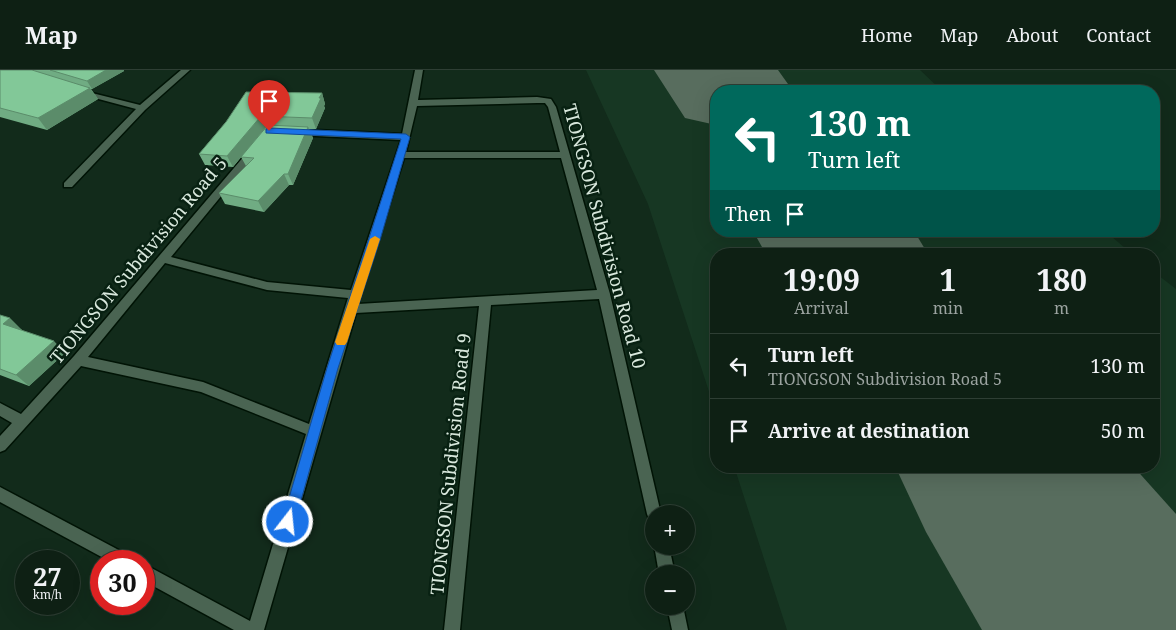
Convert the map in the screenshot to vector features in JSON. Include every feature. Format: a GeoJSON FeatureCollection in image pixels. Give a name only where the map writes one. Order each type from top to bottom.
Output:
{"type":"FeatureCollection","features":[{"type":"Feature","properties":{"kind":"street"},"geometry":{"type":"LineString","coordinates":[[68,185],[142,108],[186,70]]}},
{"type":"Feature","properties":{"kind":"street"},"geometry":{"type":"LineString","coordinates":[[256,630],[398,155],[406,137],[419,70]]}},
{"type":"Feature","properties":{"kind":"street"},"geometry":{"type":"LineString","coordinates":[[73,89],[142,108]]}},
{"type":"Feature","properties":{"kind":"street","name":"TIONGSON Subdivision Road 10"},"geometry":{"type":"LineString","coordinates":[[412,103],[548,101],[552,107],[604,294],[652,505]]}},
{"type":"Feature","properties":{"kind":"street"},"geometry":{"type":"LineString","coordinates":[[279,131],[406,137]]}},
{"type":"Feature","properties":{"kind":"street","name":"TIONGSON Subdivision Road 5"},"geometry":{"type":"LineString","coordinates":[[0,446],[20,421],[78,360],[263,138]]}},
{"type":"Feature","properties":{"kind":"street"},"geometry":{"type":"LineString","coordinates":[[398,155],[564,155]]}},
{"type":"Feature","properties":{"kind":"street"},"geometry":{"type":"LineString","coordinates":[[163,259],[267,286],[357,295]]}},
{"type":"Feature","properties":{"kind":"street"},"geometry":{"type":"LineString","coordinates":[[352,309],[604,294]]}},
{"type":"Feature","properties":{"kind":"street","name":"TIONGSON Subdivision Road 9"},"geometry":{"type":"LineString","coordinates":[[452,630],[485,301]]}},
{"type":"Feature","properties":{"kind":"street"},"geometry":{"type":"LineString","coordinates":[[78,360],[203,387],[315,432]]}},
{"type":"Feature","properties":{"kind":"street"},"geometry":{"type":"LineString","coordinates":[[0,409],[20,421]]}},
{"type":"Feature","properties":{"kind":"street"},"geometry":{"type":"LineString","coordinates":[[0,494],[104,550]]}},
{"type":"Feature","properties":{"kind":"street"},"geometry":{"type":"LineString","coordinates":[[155,578],[251,630]]}},
{"type":"Feature","properties":{"kind":"street"},"geometry":{"type":"LineString","coordinates":[[677,615],[680,630]]}},
{"type":"Feature","properties":{"kind":"shaded area"},"geometry":{"type":"Polygon","coordinates":[[[586,70],[920,70],[936,85],[710,85],[710,237],[1112,237],[1125,248],[710,248],[710,395],[648,204],[586,70]]]}},
{"type":"Feature","properties":{"kind":"shaded area"},"geometry":{"type":"Polygon","coordinates":[[[1160,277],[1176,289],[1176,630],[787,630],[736,473],[1160,473],[1160,277]]]}},
{"type":"Feature","properties":{"kind":"building"},"geometry":{"type":"Polygon","coordinates":[[[0,70],[32,70],[90,88],[38,118],[0,108],[0,70]]]}},
{"type":"Feature","properties":{"kind":"building"},"geometry":{"type":"Polygon","coordinates":[[[50,70],[106,70],[87,81],[50,70]]]}},
{"type":"Feature","properties":{"kind":"building"},"geometry":{"type":"Polygon","coordinates":[[[246,92],[322,93],[312,118],[261,116],[227,156],[199,154],[226,122],[246,92]]]}},
{"type":"Feature","properties":{"kind":"building"},"geometry":{"type":"Polygon","coordinates":[[[268,125],[308,127],[288,174],[284,174],[258,201],[219,193],[254,158],[241,157],[268,125]]]}},
{"type":"Feature","properties":{"kind":"building"},"geometry":{"type":"Polygon","coordinates":[[[0,315],[10,318],[3,324],[54,341],[16,375],[0,369],[0,315]]]}},
{"type":"Feature","properties":{"kind":"runway"},"geometry":{"type":"LineString","coordinates":[[715,70],[726,85]]}},
{"type":"Feature","properties":{"kind":"runway"},"geometry":{"type":"LineString","coordinates":[[835,237],[843,248]]}},
{"type":"Feature","properties":{"kind":"runway"},"geometry":{"type":"LineString","coordinates":[[1004,473],[1117,630]]}},
{"type":"Feature","properties":{"kind":"slow traffic"},"geometry":{"type":"LineString","coordinates":[[341,342],[375,239]]}},
{"type":"Feature","properties":{"kind":"route"},"geometry":{"type":"LineString","coordinates":[[269,131],[406,137],[398,155],[375,240],[332,368],[288,522]]}}]}
